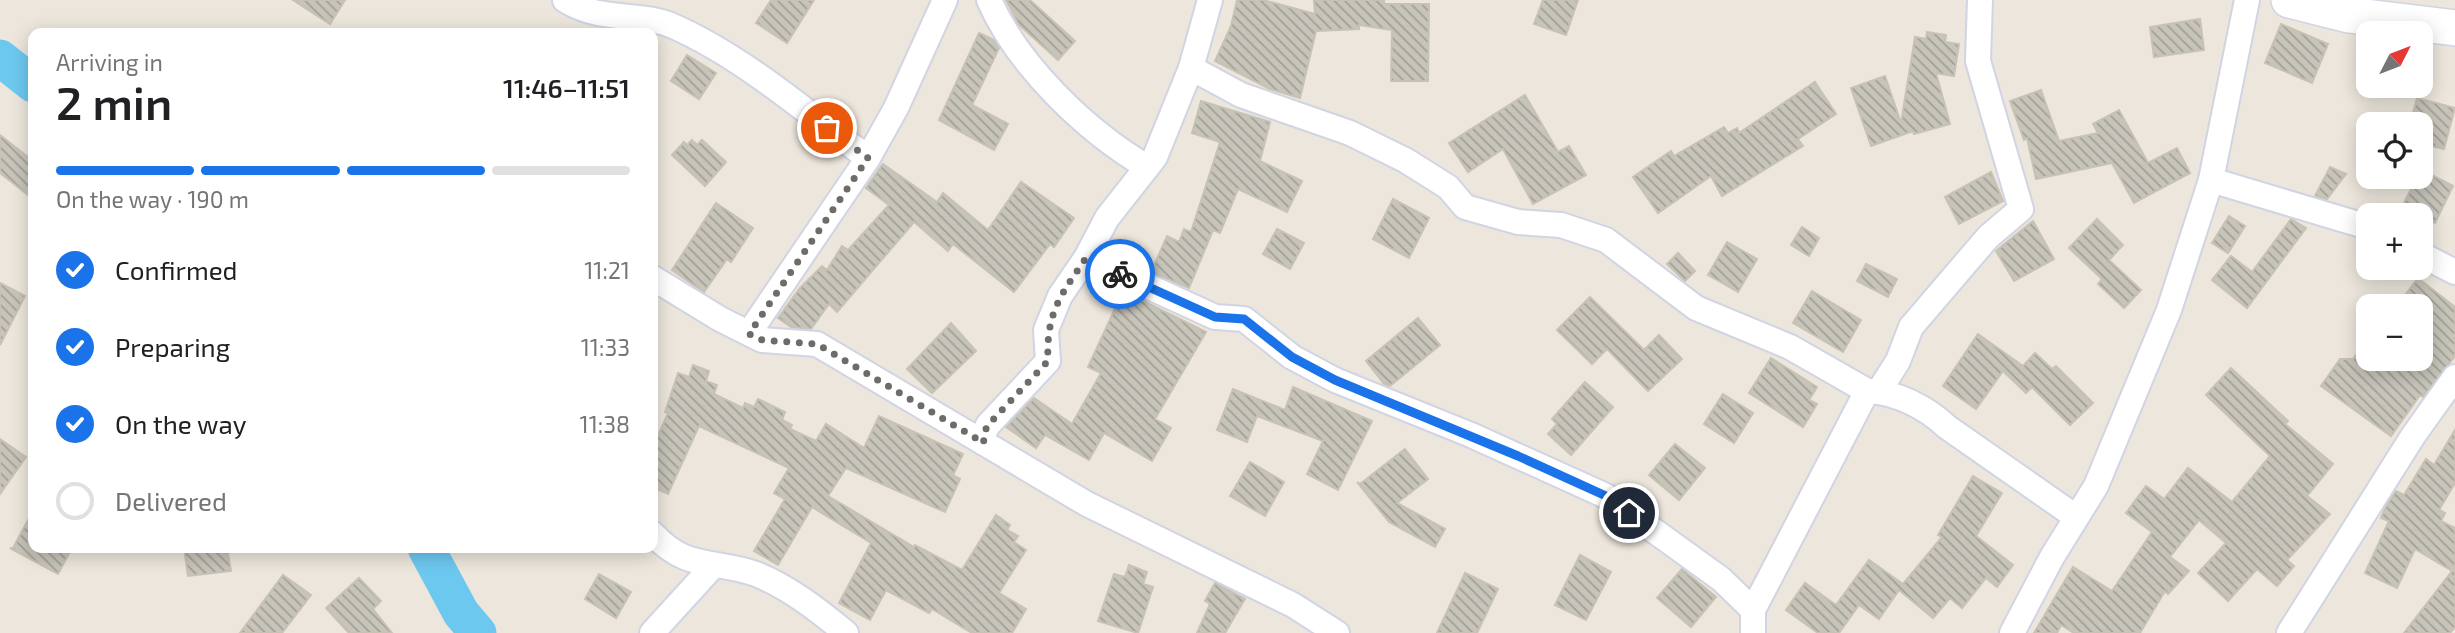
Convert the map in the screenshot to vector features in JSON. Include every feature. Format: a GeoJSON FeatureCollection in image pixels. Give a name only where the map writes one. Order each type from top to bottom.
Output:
{"type":"FeatureCollection","features":[{"type":"Feature","properties":{"kind":"street"},"geometry":{"type":"LineString","coordinates":[[565,0],[583,11],[670,24],[707,43],[868,158]]}},
{"type":"Feature","properties":{"kind":"street"},"geometry":{"type":"LineString","coordinates":[[749,334],[868,158],[896,108],[944,0]]}},
{"type":"Feature","properties":{"kind":"street"},"geometry":{"type":"LineString","coordinates":[[989,0],[1000,25],[1028,62],[1081,119],[1112,146],[1147,167]]}},
{"type":"Feature","properties":{"kind":"street"},"geometry":{"type":"LineString","coordinates":[[984,443],[983,435],[988,425],[1048,361],[1046,330],[1060,296],[1086,258],[1107,218],[1155,157],[1191,68],[1210,0]]}},
{"type":"Feature","properties":{"kind":"street"},"geometry":{"type":"LineString","coordinates":[[1086,258],[1215,317],[1244,319],[1292,357],[1335,380],[1471,435],[1606,496],[1721,579],[1753,622],[1873,391],[1899,362],[1911,327],[1988,237],[2021,209],[1978,61],[1980,0]]}},
{"type":"Feature","properties":{"kind":"street"},"geometry":{"type":"LineString","coordinates":[[2012,633],[2096,486],[2169,310],[2211,180],[2247,0]]}},
{"type":"Feature","properties":{"kind":"street"},"geometry":{"type":"LineString","coordinates":[[2289,0],[2349,15],[2455,28]]}},
{"type":"Feature","properties":{"kind":"street"},"geometry":{"type":"LineString","coordinates":[[1191,68],[1241,95],[1350,134],[1405,160],[1448,187],[1465,207],[1518,222],[1562,225],[1606,240],[1696,308],[1790,347],[1873,391],[1930,411],[1947,427],[2076,517]]}},
{"type":"Feature","properties":{"kind":"street"},"geometry":{"type":"LineString","coordinates":[[2211,180],[2356,223]]}},
{"type":"Feature","properties":{"kind":"street"},"geometry":{"type":"LineString","coordinates":[[2433,261],[2455,272]]}},
{"type":"Feature","properties":{"kind":"street"},"geometry":{"type":"LineString","coordinates":[[658,281],[762,340],[817,344],[1099,510],[1293,605],[1339,633]]}},
{"type":"Feature","properties":{"kind":"street"},"geometry":{"type":"LineString","coordinates":[[2289,633],[2413,436],[2455,377]]}},
{"type":"Feature","properties":{"kind":"street"},"geometry":{"type":"LineString","coordinates":[[658,539],[679,558],[753,573],[785,587],[846,633]]}},
{"type":"Feature","properties":{"kind":"street"},"geometry":{"type":"LineString","coordinates":[[652,633],[714,565]]}},
{"type":"Feature","properties":{"kind":"building"},"geometry":{"type":"Polygon","coordinates":[[[293,0],[345,0],[330,24],[293,0]]]}},
{"type":"Feature","properties":{"kind":"building"},"geometry":{"type":"Polygon","coordinates":[[[771,0],[814,0],[787,43],[756,23],[771,0]]]}},
{"type":"Feature","properties":{"kind":"building"},"geometry":{"type":"Polygon","coordinates":[[[1006,0],[1030,0],[1075,41],[1058,60],[1019,25],[1006,0]]]}},
{"type":"Feature","properties":{"kind":"building"},"geometry":{"type":"Polygon","coordinates":[[[1237,0],[1263,0],[1315,14],[1314,0],[1384,0],[1384,4],[1429,4],[1428,81],[1391,81],[1392,30],[1359,25],[1359,29],[1316,31],[1300,98],[1270,89],[1215,61],[1231,26],[1237,0]]]}},
{"type":"Feature","properties":{"kind":"building"},"geometry":{"type":"Polygon","coordinates":[[[1543,0],[1578,0],[1566,35],[1534,24],[1543,0]]]}},
{"type":"Feature","properties":{"kind":"building"},"geometry":{"type":"Polygon","coordinates":[[[2200,19],[2204,50],[2154,57],[2150,27],[2200,19]]]}},
{"type":"Feature","properties":{"kind":"building"},"geometry":{"type":"Polygon","coordinates":[[[2281,24],[2328,44],[2312,83],[2265,63],[2281,24]]]}},
{"type":"Feature","properties":{"kind":"building"},"geometry":{"type":"Polygon","coordinates":[[[1927,32],[1946,35],[1945,42],[1959,44],[1954,76],[1936,73],[1950,124],[1914,134],[1913,131],[1871,146],[1851,88],[1885,76],[1901,123],[1915,37],[1926,39],[1927,32]]]}},
{"type":"Feature","properties":{"kind":"building"},"geometry":{"type":"Polygon","coordinates":[[[979,33],[994,40],[999,48],[972,105],[1008,124],[994,150],[939,120],[979,33]]]}},
{"type":"Feature","properties":{"kind":"building"},"geometry":{"type":"Polygon","coordinates":[[[687,55],[716,73],[699,99],[671,81],[687,55]]]}},
{"type":"Feature","properties":{"kind":"building"},"geometry":{"type":"Polygon","coordinates":[[[1815,82],[1836,114],[1798,139],[1803,146],[1722,196],[1711,176],[1658,213],[1633,177],[1671,151],[1674,156],[1724,127],[1728,133],[1737,128],[1739,133],[1815,82]]]}},
{"type":"Feature","properties":{"kind":"building"},"geometry":{"type":"Polygon","coordinates":[[[2041,90],[2059,141],[2098,133],[2093,124],[2119,110],[2148,163],[2177,148],[2190,173],[2134,203],[2112,163],[2036,179],[2027,138],[2024,140],[2010,101],[2041,90]]]}},
{"type":"Feature","properties":{"kind":"building"},"geometry":{"type":"Polygon","coordinates":[[[1525,95],[1558,152],[1569,146],[1586,175],[1533,204],[1503,149],[1468,172],[1449,143],[1525,95]]]}},
{"type":"Feature","properties":{"kind":"building"},"geometry":{"type":"Polygon","coordinates":[[[2417,98],[2455,108],[2444,149],[2433,146],[2433,112],[2413,112],[2417,98]]]}},
{"type":"Feature","properties":{"kind":"building"},"geometry":{"type":"Polygon","coordinates":[[[1201,101],[1270,122],[1260,161],[1302,181],[1287,212],[1238,189],[1220,233],[1213,230],[1189,288],[1151,272],[1167,236],[1179,242],[1184,229],[1191,232],[1220,142],[1192,133],[1201,101]]]}},
{"type":"Feature","properties":{"kind":"building"},"geometry":{"type":"Polygon","coordinates":[[[0,135],[28,157],[28,195],[0,173],[0,135]]]}},
{"type":"Feature","properties":{"kind":"building"},"geometry":{"type":"Polygon","coordinates":[[[692,140],[697,145],[702,140],[726,162],[705,186],[672,155],[684,142],[687,145],[692,140]]]}},
{"type":"Feature","properties":{"kind":"building"},"geometry":{"type":"Polygon","coordinates":[[[883,164],[937,202],[943,193],[988,230],[1021,182],[1074,218],[1054,247],[1050,244],[1014,292],[953,244],[948,251],[914,222],[837,312],[829,304],[811,329],[791,327],[778,318],[800,288],[822,266],[827,270],[842,246],[848,250],[889,205],[866,188],[883,164]]]}},
{"type":"Feature","properties":{"kind":"building"},"geometry":{"type":"Polygon","coordinates":[[[2330,167],[2346,174],[2327,199],[2315,196],[2330,167]]]}},
{"type":"Feature","properties":{"kind":"building"},"geometry":{"type":"Polygon","coordinates":[[[1991,172],[2003,201],[1959,224],[1945,197],[1991,172]]]}},
{"type":"Feature","properties":{"kind":"building"},"geometry":{"type":"Polygon","coordinates":[[[2433,176],[2453,186],[2435,223],[2433,203],[2404,203],[2411,189],[2433,189],[2433,176]]]}},
{"type":"Feature","properties":{"kind":"building"},"geometry":{"type":"Polygon","coordinates":[[[1393,199],[1429,218],[1409,258],[1373,239],[1393,199]]]}},
{"type":"Feature","properties":{"kind":"building"},"geometry":{"type":"Polygon","coordinates":[[[716,203],[753,228],[731,262],[727,259],[704,292],[672,270],[716,203]]]}},
{"type":"Feature","properties":{"kind":"building"},"geometry":{"type":"Polygon","coordinates":[[[2229,216],[2245,226],[2228,253],[2212,243],[2229,216]]]}},
{"type":"Feature","properties":{"kind":"building"},"geometry":{"type":"Polygon","coordinates":[[[2097,219],[2123,245],[2109,260],[2141,290],[2124,308],[2098,284],[2102,279],[2069,248],[2097,219]]]}},
{"type":"Feature","properties":{"kind":"building"},"geometry":{"type":"Polygon","coordinates":[[[2291,219],[2306,228],[2247,308],[2212,280],[2231,256],[2252,272],[2291,219]]]}},
{"type":"Feature","properties":{"kind":"building"},"geometry":{"type":"Polygon","coordinates":[[[2033,221],[2054,259],[2014,281],[1996,251],[2033,221]]]}},
{"type":"Feature","properties":{"kind":"building"},"geometry":{"type":"Polygon","coordinates":[[[1802,227],[1819,238],[1809,256],[1791,245],[1802,227]]]}},
{"type":"Feature","properties":{"kind":"building"},"geometry":{"type":"Polygon","coordinates":[[[1277,229],[1304,243],[1290,269],[1263,254],[1277,229]]]}},
{"type":"Feature","properties":{"kind":"building"},"geometry":{"type":"Polygon","coordinates":[[[1727,242],[1757,259],[1738,292],[1708,275],[1727,242]]]}},
{"type":"Feature","properties":{"kind":"building"},"geometry":{"type":"Polygon","coordinates":[[[1678,253],[1695,271],[1685,281],[1667,264],[1678,253]]]}},
{"type":"Feature","properties":{"kind":"building"},"geometry":{"type":"Polygon","coordinates":[[[1866,264],[1897,279],[1888,297],[1857,281],[1866,264]]]}},
{"type":"Feature","properties":{"kind":"building"},"geometry":{"type":"Polygon","coordinates":[[[2416,280],[2421,280],[2455,307],[2455,356],[2423,397],[2420,395],[2391,436],[2321,386],[2340,359],[2353,359],[2356,355],[2356,371],[2433,371],[2433,294],[2406,294],[2416,280]]]}},
{"type":"Feature","properties":{"kind":"building"},"geometry":{"type":"Polygon","coordinates":[[[0,283],[25,296],[0,345],[0,283]]]}},
{"type":"Feature","properties":{"kind":"building"},"geometry":{"type":"Polygon","coordinates":[[[1812,291],[1861,320],[1843,352],[1793,323],[1812,291]]]}},
{"type":"Feature","properties":{"kind":"building"},"geometry":{"type":"Polygon","coordinates":[[[1133,296],[1206,332],[1155,419],[1171,428],[1152,461],[1104,433],[1089,460],[1045,435],[1036,448],[1006,427],[1034,398],[1072,424],[1101,373],[1088,367],[1119,300],[1128,305],[1133,296]]]}},
{"type":"Feature","properties":{"kind":"building"},"geometry":{"type":"Polygon","coordinates":[[[1590,297],[1644,350],[1659,335],[1682,359],[1648,391],[1607,349],[1592,364],[1557,330],[1590,297]]]}},
{"type":"Feature","properties":{"kind":"building"},"geometry":{"type":"Polygon","coordinates":[[[1418,318],[1440,345],[1390,386],[1384,384],[1366,361],[1418,318]]]}},
{"type":"Feature","properties":{"kind":"building"},"geometry":{"type":"Polygon","coordinates":[[[951,323],[976,351],[932,393],[907,369],[951,323]]]}},
{"type":"Feature","properties":{"kind":"building"},"geometry":{"type":"Polygon","coordinates":[[[1978,334],[2023,366],[2035,353],[2052,369],[2056,366],[2093,403],[2070,425],[2032,387],[2026,393],[2003,371],[1976,409],[1943,386],[1978,334]]]}},
{"type":"Feature","properties":{"kind":"building"},"geometry":{"type":"Polygon","coordinates":[[[1771,358],[1817,387],[1809,400],[1817,404],[1803,427],[1749,393],[1771,358]]]}},
{"type":"Feature","properties":{"kind":"building"},"geometry":{"type":"Polygon","coordinates":[[[693,365],[709,371],[706,381],[717,385],[714,394],[743,408],[745,403],[754,407],[758,399],[785,412],[782,420],[792,425],[790,429],[816,441],[826,424],[864,448],[879,416],[963,454],[953,475],[960,479],[945,512],[846,468],[828,496],[914,547],[915,545],[962,570],[996,515],[1010,525],[1007,530],[1018,536],[1014,542],[1026,550],[999,593],[1026,609],[1012,633],[972,633],[932,609],[929,613],[886,590],[870,620],[839,603],[871,543],[812,507],[778,565],[754,551],[785,499],[774,493],[789,468],[699,426],[668,494],[658,489],[658,436],[668,413],[665,412],[678,373],[689,377],[693,365]]]}},
{"type":"Feature","properties":{"kind":"building"},"geometry":{"type":"Polygon","coordinates":[[[2231,368],[2288,421],[2285,424],[2333,464],[2307,496],[2330,514],[2287,560],[2294,566],[2277,586],[2257,569],[2228,601],[2198,573],[2226,543],[2199,520],[2170,557],[2189,571],[2168,594],[2165,591],[2140,633],[2074,633],[2061,625],[2057,633],[2034,633],[2073,567],[2112,591],[2152,532],[2126,513],[2146,486],[2164,499],[2188,468],[2232,502],[2270,456],[2206,395],[2231,368]]]}},
{"type":"Feature","properties":{"kind":"building"},"geometry":{"type":"Polygon","coordinates":[[[1585,382],[1613,407],[1571,455],[1548,434],[1557,424],[1552,419],[1585,382]]]}},
{"type":"Feature","properties":{"kind":"building"},"geometry":{"type":"Polygon","coordinates":[[[1293,387],[1372,421],[1338,490],[1307,474],[1323,441],[1257,416],[1247,442],[1217,430],[1233,389],[1285,410],[1293,387]]]}},
{"type":"Feature","properties":{"kind":"building"},"geometry":{"type":"Polygon","coordinates":[[[1723,394],[1753,413],[1734,443],[1704,424],[1723,394]]]}},
{"type":"Feature","properties":{"kind":"building"},"geometry":{"type":"Polygon","coordinates":[[[2455,430],[2455,483],[2439,510],[2445,513],[2441,521],[2455,528],[2455,627],[2450,633],[2404,633],[2452,571],[2415,549],[2397,588],[2365,573],[2389,521],[2381,518],[2385,508],[2396,491],[2404,495],[2426,459],[2434,465],[2455,430]]]}},
{"type":"Feature","properties":{"kind":"building"},"geometry":{"type":"Polygon","coordinates":[[[0,439],[26,457],[0,494],[0,439]]]}},
{"type":"Feature","properties":{"kind":"building"},"geometry":{"type":"Polygon","coordinates":[[[1675,444],[1705,468],[1679,500],[1649,475],[1675,444]]]}},
{"type":"Feature","properties":{"kind":"building"},"geometry":{"type":"Polygon","coordinates":[[[1405,449],[1428,479],[1397,503],[1445,529],[1435,547],[1389,522],[1357,482],[1360,484],[1405,449]]]}},
{"type":"Feature","properties":{"kind":"building"},"geometry":{"type":"Polygon","coordinates":[[[1250,462],[1284,482],[1265,516],[1230,496],[1250,462]]]}},
{"type":"Feature","properties":{"kind":"building"},"geometry":{"type":"Polygon","coordinates":[[[1973,476],[2002,493],[1976,536],[2013,565],[1997,587],[1986,578],[1962,608],[1950,598],[1933,618],[1899,590],[1879,619],[1859,605],[1839,633],[1818,633],[1786,610],[1805,583],[1836,605],[1869,560],[1903,584],[1942,537],[1938,535],[1973,476]]]}},
{"type":"Feature","properties":{"kind":"building"},"geometry":{"type":"Polygon","coordinates":[[[28,520],[28,553],[69,553],[58,574],[10,548],[13,548],[28,520]]]}},
{"type":"Feature","properties":{"kind":"building"},"geometry":{"type":"Polygon","coordinates":[[[185,553],[228,553],[231,571],[188,576],[185,553]]]}},
{"type":"Feature","properties":{"kind":"building"},"geometry":{"type":"Polygon","coordinates":[[[1580,555],[1611,572],[1586,620],[1555,605],[1580,555]]]}},
{"type":"Feature","properties":{"kind":"building"},"geometry":{"type":"Polygon","coordinates":[[[1129,565],[1147,572],[1143,584],[1153,587],[1138,633],[1098,621],[1114,574],[1125,577],[1129,565]]]}},
{"type":"Feature","properties":{"kind":"building"},"geometry":{"type":"Polygon","coordinates":[[[1682,569],[1716,597],[1691,627],[1657,598],[1682,569]]]}},
{"type":"Feature","properties":{"kind":"building"},"geometry":{"type":"Polygon","coordinates":[[[1465,573],[1498,589],[1477,633],[1437,633],[1465,573]]]}},
{"type":"Feature","properties":{"kind":"building"},"geometry":{"type":"Polygon","coordinates":[[[599,574],[631,592],[616,618],[585,599],[599,574]]]}},
{"type":"Feature","properties":{"kind":"building"},"geometry":{"type":"Polygon","coordinates":[[[283,575],[311,595],[282,633],[240,633],[283,575]]]}},
{"type":"Feature","properties":{"kind":"building"},"geometry":{"type":"Polygon","coordinates":[[[359,578],[381,601],[373,609],[392,633],[349,633],[326,608],[359,578]]]}},
{"type":"Feature","properties":{"kind":"building"},"geometry":{"type":"Polygon","coordinates":[[[1215,583],[1245,599],[1225,633],[1197,633],[1210,604],[1205,601],[1215,583]]]}},
{"type":"Feature","properties":{"kind":"waterway"},"geometry":{"type":"LineString","coordinates":[[0,58],[28,80]]}},
{"type":"Feature","properties":{"kind":"waterway"},"geometry":{"type":"LineString","coordinates":[[429,553],[461,613],[478,633]]}},
{"type":"Feature","properties":{"kind":"way so far"},"geometry":{"type":"LineString","coordinates":[[827,128],[868,158],[749,334],[762,340],[817,344],[984,443],[983,435],[988,425],[1048,361],[1046,330],[1060,296],[1086,258],[1120,274]]}},
{"type":"Feature","properties":{"kind":"route"},"geometry":{"type":"LineString","coordinates":[[1120,274],[1215,317],[1244,319],[1292,357],[1335,380],[1518,456],[1606,496],[1629,513]]}}]}
